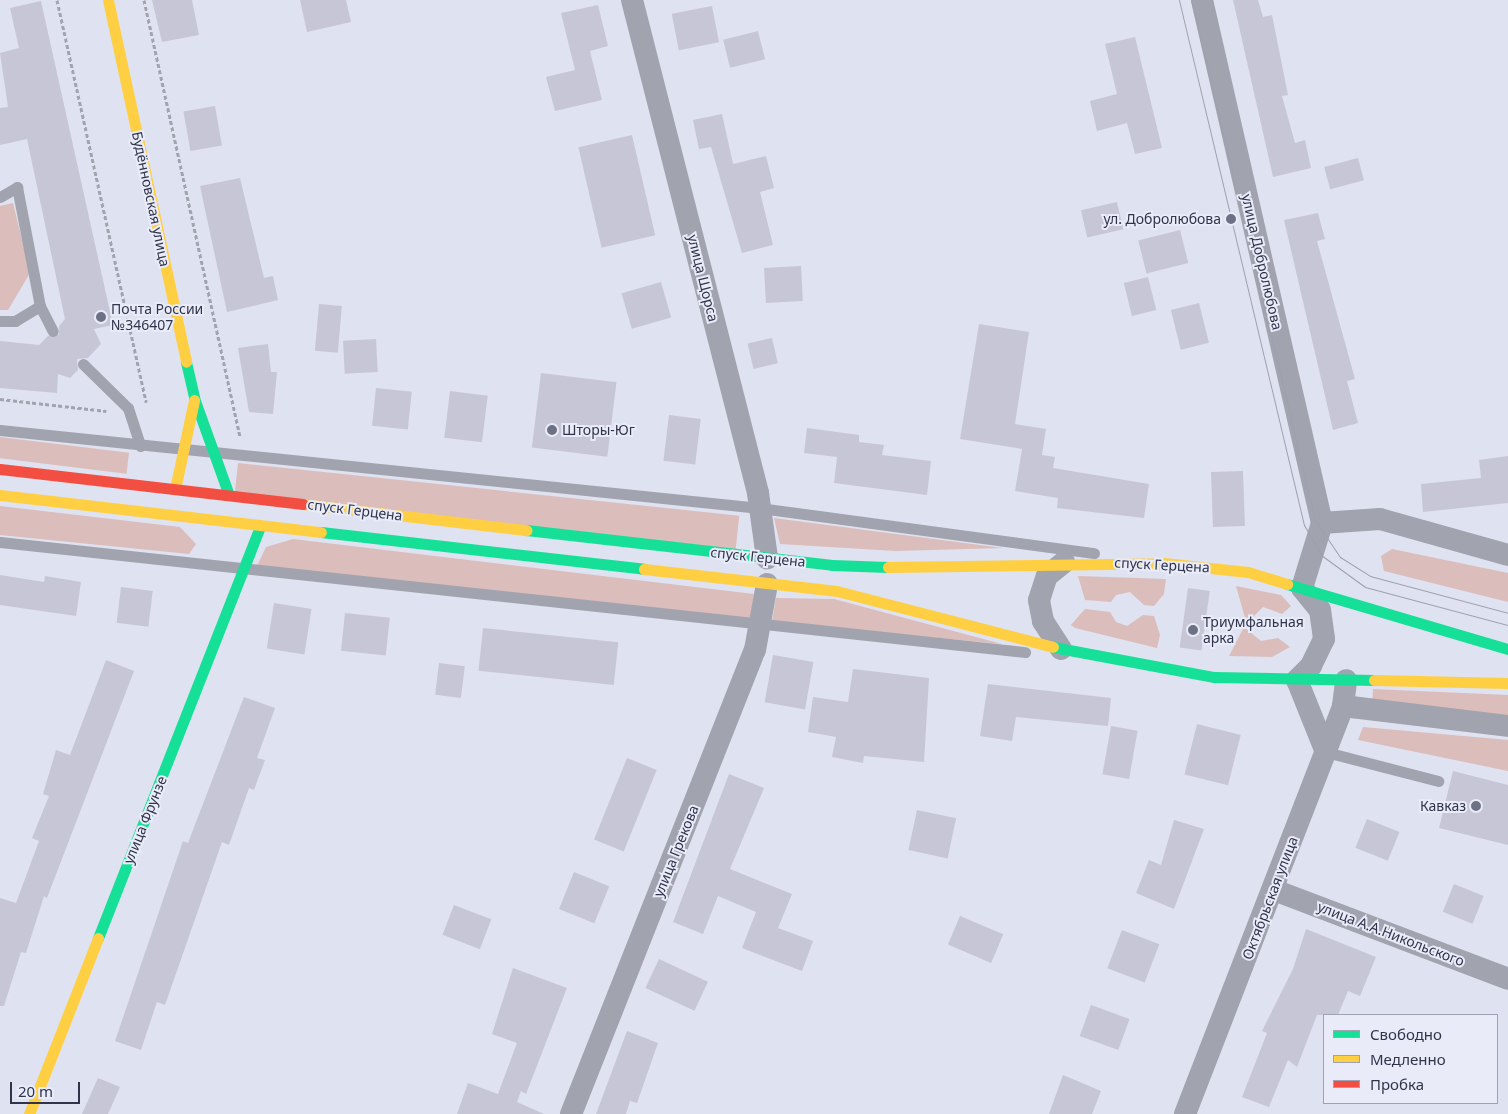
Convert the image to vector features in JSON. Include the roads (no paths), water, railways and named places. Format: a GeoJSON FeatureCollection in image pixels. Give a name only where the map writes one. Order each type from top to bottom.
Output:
{"type":"FeatureCollection","features":[{"type":"Feature","properties":{"kind":"main road","name":"Будённовская улица"},"geometry":{"type":"LineString","coordinates":[[108,0],[194,398],[229,495]]}},
{"type":"Feature","properties":{"kind":"main road","name":"Будённовская улица"},"geometry":{"type":"LineString","coordinates":[[175,489],[194,398]]}},
{"type":"Feature","properties":{"kind":"main road","name":"спуск Герцена"},"geometry":{"type":"LineString","coordinates":[[0,469],[767,558],[933,569],[1064,562],[1164,563],[1248,572],[1508,649]]}},
{"type":"Feature","properties":{"kind":"main road","name":"спуск Герцена"},"geometry":{"type":"LineString","coordinates":[[0,495],[837,591],[1062,649],[1214,677],[1508,683]]}},
{"type":"Feature","properties":{"kind":"main road","name":"улица Фрунзе"},"geometry":{"type":"LineString","coordinates":[[29,1114],[260,526]]}},
{"type":"Feature","properties":{"kind":"street","name":"улица Щорса"},"geometry":{"type":"LineString","coordinates":[[632,0],[760,508],[767,558]]}},
{"type":"Feature","properties":{"kind":"street","name":"улица Добролюбова"},"geometry":{"type":"LineString","coordinates":[[1202,0],[1322,523]]}},
{"type":"Feature","properties":{"kind":"street"},"geometry":{"type":"LineString","coordinates":[[1326,752],[1297,680],[1311,666],[1324,639],[1320,610],[1302,588],[1322,523],[1380,519],[1508,555]]}},
{"type":"Feature","properties":{"kind":"street"},"geometry":{"type":"LineString","coordinates":[[1062,649],[1043,621],[1039,600],[1047,576],[1064,562]]}},
{"type":"Feature","properties":{"kind":"street","name":"улица Грекова"},"geometry":{"type":"LineString","coordinates":[[572,1114],[756,650],[767,584]]}},
{"type":"Feature","properties":{"kind":"street","name":"Октябрьская улица"},"geometry":{"type":"LineString","coordinates":[[1185,1114],[1274,890],[1326,752],[1343,706],[1346,680]]}},
{"type":"Feature","properties":{"kind":"street"},"geometry":{"type":"LineString","coordinates":[[1343,706],[1508,726]]}},
{"type":"Feature","properties":{"kind":"street","name":"улица А.А.Никольского"},"geometry":{"type":"LineString","coordinates":[[1274,890],[1508,979]]}},
{"type":"Feature","properties":{"kind":"lane"},"geometry":{"type":"LineString","coordinates":[[0,197],[17,187],[40,306],[53,331]]}},
{"type":"Feature","properties":{"kind":"lane"},"geometry":{"type":"LineString","coordinates":[[0,321],[15,321],[40,306]]}},
{"type":"Feature","properties":{"kind":"lane"},"geometry":{"type":"LineString","coordinates":[[83,364],[128,408],[140,446]]}},
{"type":"Feature","properties":{"kind":"lane"},"geometry":{"type":"LineString","coordinates":[[0,430],[184,452],[760,508],[1164,563]]}},
{"type":"Feature","properties":{"kind":"lane"},"geometry":{"type":"LineString","coordinates":[[0,542],[1140,664]]}},
{"type":"Feature","properties":{"kind":"lane"},"geometry":{"type":"LineString","coordinates":[[1326,752],[1438,781]]}},
{"type":"Feature","properties":{"kind":"tram line"},"geometry":{"type":"LineString","coordinates":[[1179,0],[1304,525],[1321,555],[1365,587],[1508,625]]}},
{"type":"Feature","properties":{"kind":"tram line"},"geometry":{"type":"LineString","coordinates":[[1191,0],[1315,520],[1340,557],[1370,576],[1508,613]]}},
{"type":"Feature","properties":{"kind":"place","name":"ул. Добролюбова"},"geometry":{"type":"Point","coordinates":[1231,219]}},
{"type":"Feature","properties":{"kind":"place","name":"Почта России №346407"},"geometry":{"type":"Point","coordinates":[101,317]}},
{"type":"Feature","properties":{"kind":"place","name":"Шторы-Юг"},"geometry":{"type":"Point","coordinates":[552,430]}},
{"type":"Feature","properties":{"kind":"place","name":"Триумфальная арка"},"geometry":{"type":"Point","coordinates":[1193,630]}},
{"type":"Feature","properties":{"kind":"place","name":"Кавказ"},"geometry":{"type":"Point","coordinates":[1476,806]}}]}
